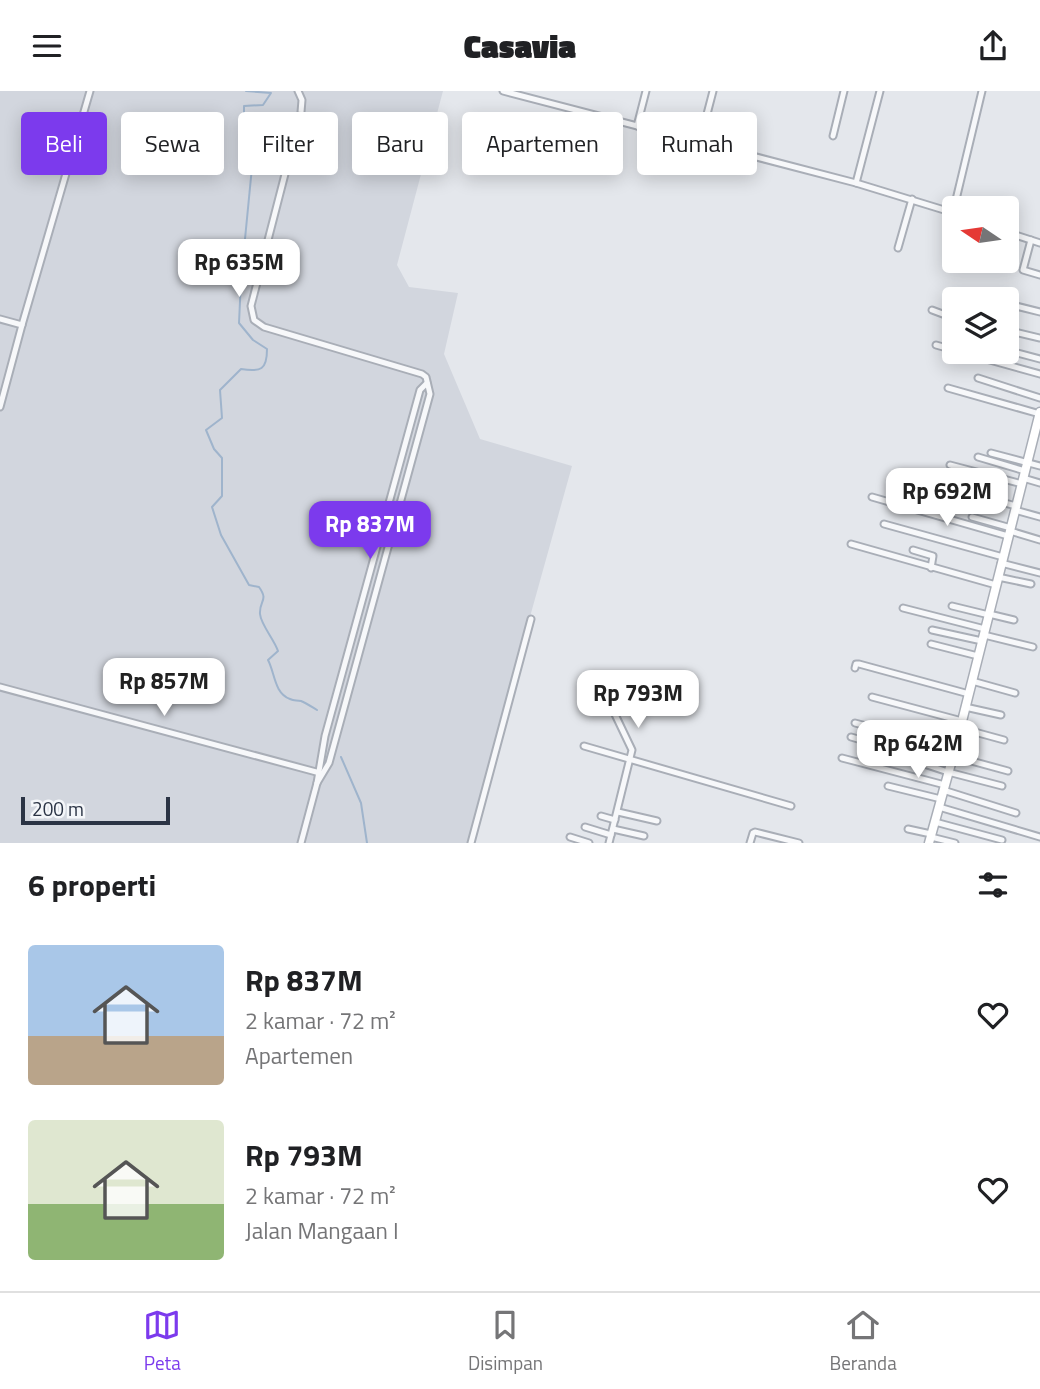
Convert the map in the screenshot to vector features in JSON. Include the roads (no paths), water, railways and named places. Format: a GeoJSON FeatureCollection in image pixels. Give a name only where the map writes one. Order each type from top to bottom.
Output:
{"type":"FeatureCollection","features":[{"type":"Feature","properties":{"kind":"street"},"geometry":{"type":"LineString","coordinates":[[0,407],[89,91]]}},
{"type":"Feature","properties":{"kind":"street"},"geometry":{"type":"LineString","coordinates":[[298,91],[302,100],[301,112],[251,306],[254,320],[264,327],[422,374],[426,377],[429,394],[329,763],[321,773]]}},
{"type":"Feature","properties":{"kind":"street"},"geometry":{"type":"LineString","coordinates":[[503,91],[637,126]]}},
{"type":"Feature","properties":{"kind":"street"},"geometry":{"type":"LineString","coordinates":[[641,112],[646,91]]}},
{"type":"Feature","properties":{"kind":"street"},"geometry":{"type":"LineString","coordinates":[[708,112],[713,91]]}},
{"type":"Feature","properties":{"kind":"street"},"geometry":{"type":"LineString","coordinates":[[832,136],[844,91]]}},
{"type":"Feature","properties":{"kind":"street"},"geometry":{"type":"LineString","coordinates":[[856,183],[880,91]]}},
{"type":"Feature","properties":{"kind":"street"},"geometry":{"type":"LineString","coordinates":[[958,196],[982,91]]}},
{"type":"Feature","properties":{"kind":"street"},"geometry":{"type":"LineString","coordinates":[[757,156],[942,208]]}},
{"type":"Feature","properties":{"kind":"street"},"geometry":{"type":"LineString","coordinates":[[898,248],[912,199]]}},
{"type":"Feature","properties":{"kind":"street"},"geometry":{"type":"LineString","coordinates":[[1019,237],[1040,243]]}},
{"type":"Feature","properties":{"kind":"street"},"geometry":{"type":"LineString","coordinates":[[1031,242],[1023,270],[1040,275]]}},
{"type":"Feature","properties":{"kind":"street"},"geometry":{"type":"LineString","coordinates":[[1019,307],[1040,312]]}},
{"type":"Feature","properties":{"kind":"street"},"geometry":{"type":"LineString","coordinates":[[932,310],[942,314]]}},
{"type":"Feature","properties":{"kind":"street"},"geometry":{"type":"LineString","coordinates":[[0,319],[22,325]]}},
{"type":"Feature","properties":{"kind":"street"},"geometry":{"type":"LineString","coordinates":[[1019,333],[1040,338]]}},
{"type":"Feature","properties":{"kind":"street"},"geometry":{"type":"LineString","coordinates":[[936,345],[942,347]]}},
{"type":"Feature","properties":{"kind":"street"},"geometry":{"type":"LineString","coordinates":[[1019,353],[1040,359]]}},
{"type":"Feature","properties":{"kind":"street"},"geometry":{"type":"LineString","coordinates":[[1004,364],[1040,374]]}},
{"type":"Feature","properties":{"kind":"street"},"geometry":{"type":"LineString","coordinates":[[978,378],[1040,398]]}},
{"type":"Feature","properties":{"kind":"street"},"geometry":{"type":"LineString","coordinates":[[301,843],[321,773],[325,736],[413,417],[421,390],[427,383]]}},
{"type":"Feature","properties":{"kind":"street"},"geometry":{"type":"LineString","coordinates":[[930,838],[1040,416],[948,388]]}},
{"type":"Feature","properties":{"kind":"street"},"geometry":{"type":"LineString","coordinates":[[1031,449],[1040,452]]}},
{"type":"Feature","properties":{"kind":"street"},"geometry":{"type":"LineString","coordinates":[[991,453],[1040,483]]}},
{"type":"Feature","properties":{"kind":"street"},"geometry":{"type":"LineString","coordinates":[[978,457],[1024,474]]}},
{"type":"Feature","properties":{"kind":"street"},"geometry":{"type":"LineString","coordinates":[[950,465],[1024,474],[1040,466]]}},
{"type":"Feature","properties":{"kind":"street"},"geometry":{"type":"LineString","coordinates":[[916,479],[1040,517]]}},
{"type":"Feature","properties":{"kind":"street"},"geometry":{"type":"LineString","coordinates":[[872,498],[1040,540]]}},
{"type":"Feature","properties":{"kind":"street"},"geometry":{"type":"LineString","coordinates":[[972,517],[1009,532]]}},
{"type":"Feature","properties":{"kind":"street"},"geometry":{"type":"LineString","coordinates":[[884,524],[1040,573]]}},
{"type":"Feature","properties":{"kind":"street"},"geometry":{"type":"LineString","coordinates":[[851,544],[931,568],[997,581],[1031,584]]}},
{"type":"Feature","properties":{"kind":"street"},"geometry":{"type":"LineString","coordinates":[[913,550],[933,556],[931,568]]}},
{"type":"Feature","properties":{"kind":"street"},"geometry":{"type":"LineString","coordinates":[[952,606],[1014,620]]}},
{"type":"Feature","properties":{"kind":"street"},"geometry":{"type":"LineString","coordinates":[[903,607],[983,635],[1033,647]]}},
{"type":"Feature","properties":{"kind":"street"},"geometry":{"type":"LineString","coordinates":[[471,843],[531,619]]}},
{"type":"Feature","properties":{"kind":"street"},"geometry":{"type":"LineString","coordinates":[[932,630],[983,635]]}},
{"type":"Feature","properties":{"kind":"street"},"geometry":{"type":"LineString","coordinates":[[931,644],[978,656]]}},
{"type":"Feature","properties":{"kind":"street"},"geometry":{"type":"LineString","coordinates":[[855,668],[856,664],[859,664],[969,694]]}},
{"type":"Feature","properties":{"kind":"street"},"geometry":{"type":"LineString","coordinates":[[972,681],[1015,693]]}},
{"type":"Feature","properties":{"kind":"street"},"geometry":{"type":"LineString","coordinates":[[0,687],[321,773]]}},
{"type":"Feature","properties":{"kind":"street"},"geometry":{"type":"LineString","coordinates":[[872,697],[1004,740]]}},
{"type":"Feature","properties":{"kind":"street"},"geometry":{"type":"LineString","coordinates":[[609,843],[632,749],[611,706]]}},
{"type":"Feature","properties":{"kind":"street"},"geometry":{"type":"LineString","coordinates":[[965,707],[1001,715]]}},
{"type":"Feature","properties":{"kind":"street"},"geometry":{"type":"LineString","coordinates":[[856,723],[1008,771]]}},
{"type":"Feature","properties":{"kind":"street"},"geometry":{"type":"LineString","coordinates":[[850,737],[923,757],[924,764],[1002,786]]}},
{"type":"Feature","properties":{"kind":"street"},"geometry":{"type":"LineString","coordinates":[[584,746],[791,806]]}},
{"type":"Feature","properties":{"kind":"street"},"geometry":{"type":"LineString","coordinates":[[842,758],[942,795],[1040,837]]}},
{"type":"Feature","properties":{"kind":"street"},"geometry":{"type":"LineString","coordinates":[[888,786],[942,795],[1016,813]]}},
{"type":"Feature","properties":{"kind":"street"},"geometry":{"type":"LineString","coordinates":[[618,812],[657,821]]}},
{"type":"Feature","properties":{"kind":"street"},"geometry":{"type":"LineString","coordinates":[[601,816],[615,820]]}},
{"type":"Feature","properties":{"kind":"street"},"geometry":{"type":"LineString","coordinates":[[935,822],[1002,840]]}},
{"type":"Feature","properties":{"kind":"street"},"geometry":{"type":"LineString","coordinates":[[584,827],[644,836]]}},
{"type":"Feature","properties":{"kind":"street"},"geometry":{"type":"LineString","coordinates":[[908,829],[930,838],[955,843]]}},
{"type":"Feature","properties":{"kind":"street"},"geometry":{"type":"LineString","coordinates":[[750,843],[752,833],[755,832],[799,843]]}},
{"type":"Feature","properties":{"kind":"street"},"geometry":{"type":"LineString","coordinates":[[570,837],[589,843]]}},
{"type":"Feature","properties":{"kind":"waterway"},"geometry":{"type":"LineString","coordinates":[[246,91],[271,93],[263,105],[244,106],[244,115],[251,126],[256,126],[239,323],[253,340],[267,349],[267,356],[262,368],[241,369],[220,390],[222,418],[206,430],[214,449],[222,458],[222,496],[212,507],[221,535],[249,585],[259,587],[263,595],[260,614],[278,651],[268,660],[278,687],[285,696],[317,710]]}},
{"type":"Feature","properties":{"kind":"waterway"},"geometry":{"type":"LineString","coordinates":[[341,757],[361,803],[367,843]]}}]}
